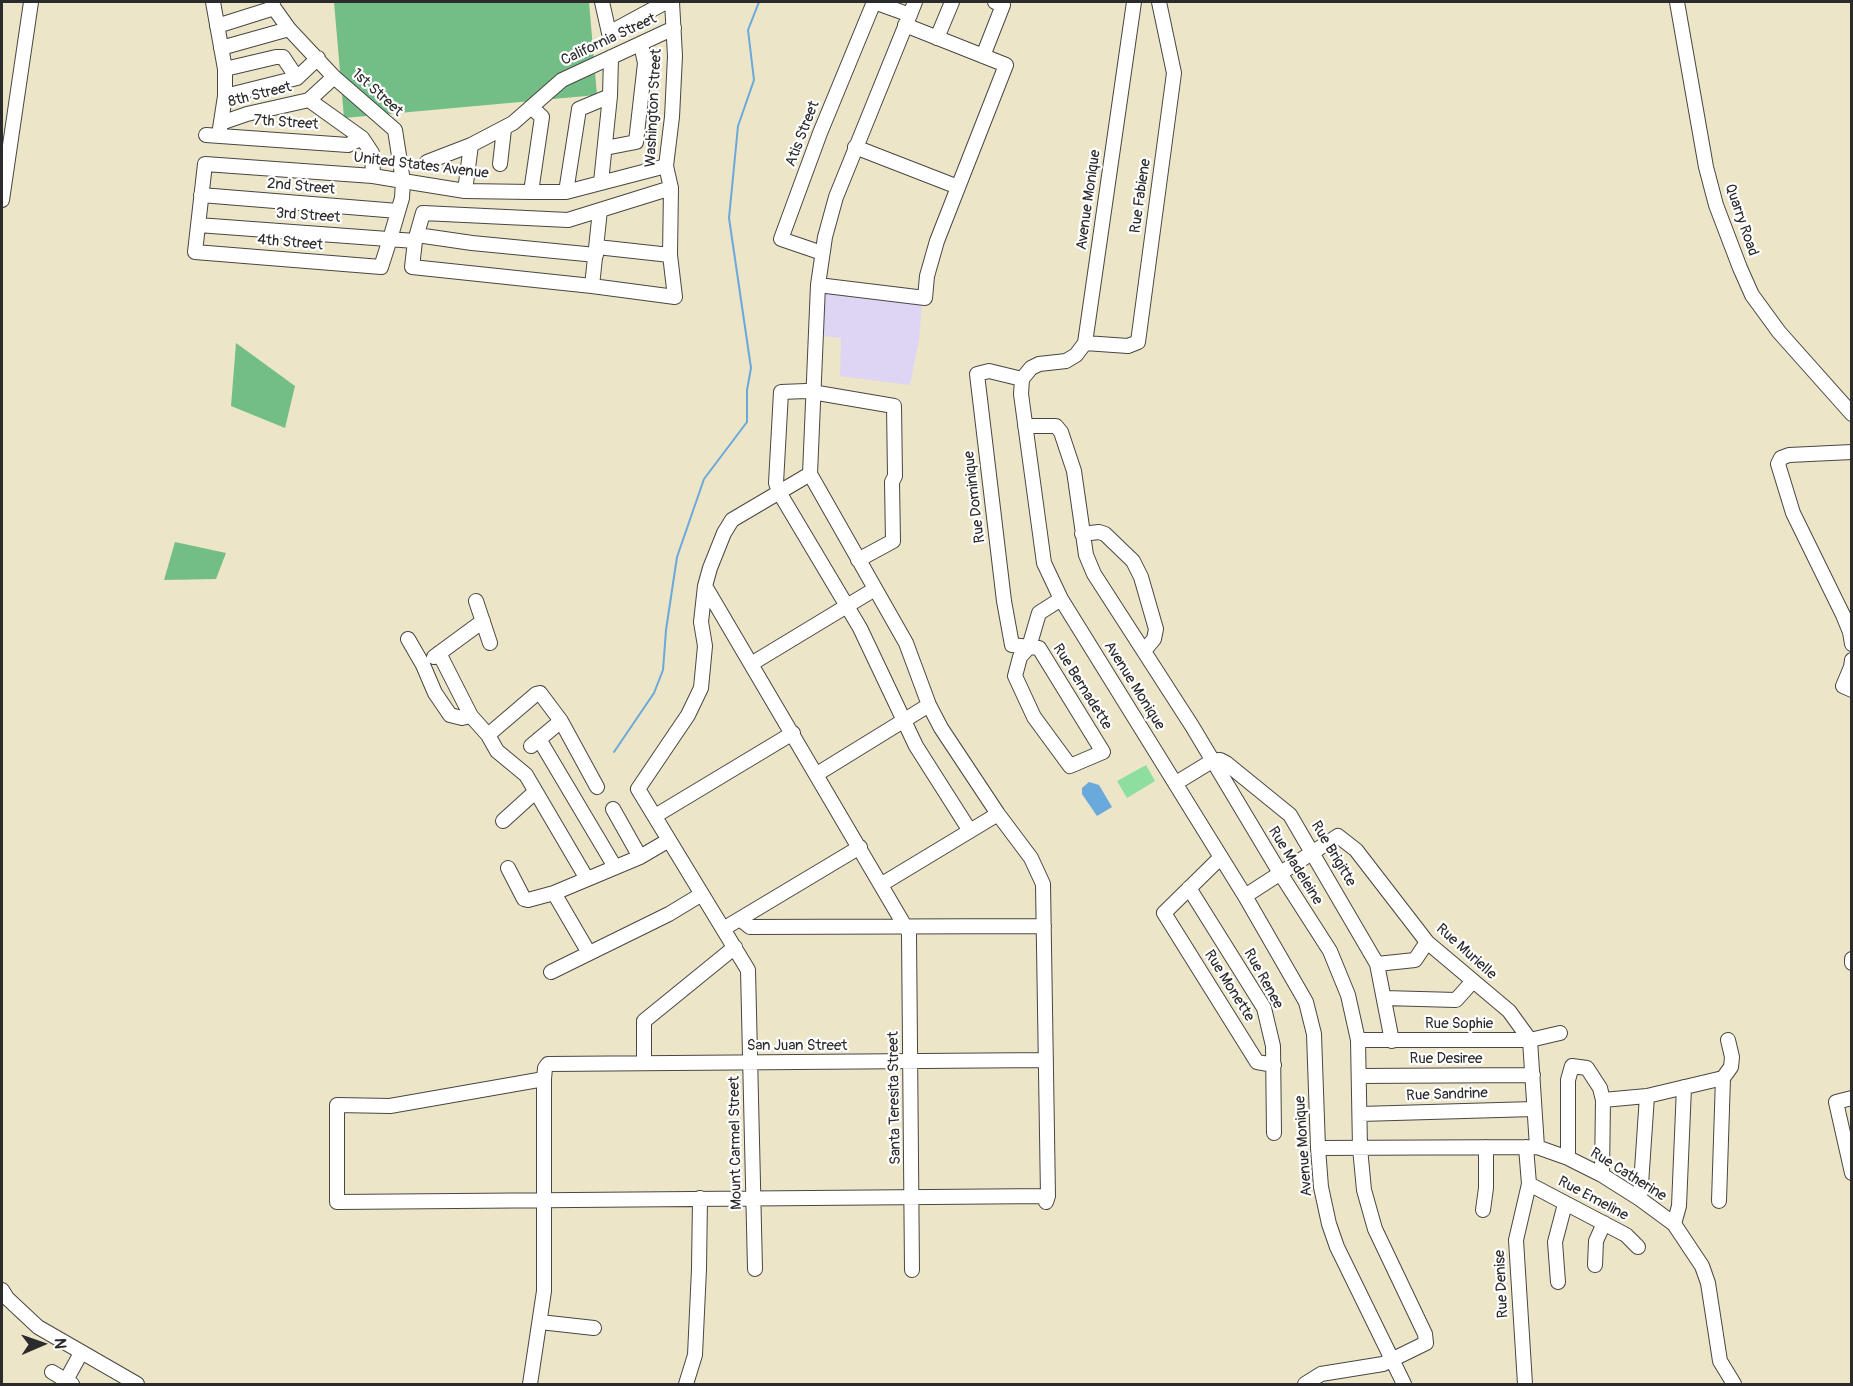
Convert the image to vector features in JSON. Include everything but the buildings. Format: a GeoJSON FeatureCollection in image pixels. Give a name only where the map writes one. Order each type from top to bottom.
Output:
{"type":"FeatureCollection","features":[{"type":"Feature","properties":{"kind":"street"},"geometry":{"type":"LineString","coordinates":[[2,200],[31,2]]}},
{"type":"Feature","properties":{"kind":"street"},"geometry":{"type":"LineString","coordinates":[[213,2],[225,69],[225,96],[215,131]]}},
{"type":"Feature","properties":{"kind":"street"},"geometry":{"type":"LineString","coordinates":[[602,2],[609,33],[666,2]]}},
{"type":"Feature","properties":{"kind":"street","name":"Washington Street"},"geometry":{"type":"LineString","coordinates":[[592,286],[675,297],[670,255],[671,188],[666,166],[672,117],[675,56],[672,2]]}},
{"type":"Feature","properties":{"kind":"street"},"geometry":{"type":"LineString","coordinates":[[818,285],[925,298],[928,271],[1006,65],[937,38],[874,2]]}},
{"type":"Feature","properties":{"kind":"street","name":"Atis Street"},"geometry":{"type":"LineString","coordinates":[[822,253],[781,239],[820,133],[874,2]]}},
{"type":"Feature","properties":{"kind":"street"},"geometry":{"type":"LineString","coordinates":[[530,1384],[540,1322],[544,1275],[544,1200],[544,1079],[390,1106],[337,1105],[337,1202],[544,1200],[699,1198],[912,1197],[1047,1199],[1043,884],[1038,870],[941,728],[929,705],[906,643],[810,474],[818,285],[822,253],[836,197],[915,2]]}},
{"type":"Feature","properties":{"kind":"street"},"geometry":{"type":"LineString","coordinates":[[937,38],[952,2]]}},
{"type":"Feature","properties":{"kind":"street"},"geometry":{"type":"LineString","coordinates":[[983,56],[1003,5],[995,2]]}},
{"type":"Feature","properties":{"kind":"street","name":"Avenue Monique"},"geometry":{"type":"LineString","coordinates":[[1086,343],[1134,2]]}},
{"type":"Feature","properties":{"kind":"street","name":"Rue Fabiene"},"geometry":{"type":"LineString","coordinates":[[1086,343],[1128,346],[1138,342],[1174,73],[1159,2]]}},
{"type":"Feature","properties":{"kind":"street","name":"Quarry Road"},"geometry":{"type":"LineString","coordinates":[[1677,2],[1706,167],[1716,205],[1740,268],[1752,295],[1779,332],[1851,414]]}},
{"type":"Feature","properties":{"kind":"street"},"geometry":{"type":"LineString","coordinates":[[217,26],[273,5]]}},
{"type":"Feature","properties":{"kind":"street","name":"1st Street"},"geometry":{"type":"LineString","coordinates":[[273,5],[289,29],[334,77],[395,130],[403,181],[398,211],[381,267]]}},
{"type":"Feature","properties":{"kind":"street","name":"California Street"},"geometry":{"type":"LineString","coordinates":[[427,162],[504,129],[562,80],[674,28]]}},
{"type":"Feature","properties":{"kind":"street"},"geometry":{"type":"LineString","coordinates":[[221,48],[289,29]]}},
{"type":"Feature","properties":{"kind":"street"},"geometry":{"type":"LineString","coordinates":[[605,148],[636,142],[645,63],[641,44]]}},
{"type":"Feature","properties":{"kind":"street"},"geometry":{"type":"LineString","coordinates":[[225,69],[283,57],[297,78]]}},
{"type":"Feature","properties":{"kind":"street"},"geometry":{"type":"LineString","coordinates":[[601,182],[610,96],[611,57]]}},
{"type":"Feature","properties":{"kind":"street"},"geometry":{"type":"LineString","coordinates":[[225,96],[297,78],[318,58]]}},
{"type":"Feature","properties":{"kind":"street","name":"8th Street"},"geometry":{"type":"LineString","coordinates":[[215,131],[247,114],[309,100],[334,77]]}},
{"type":"Feature","properties":{"kind":"street"},"geometry":{"type":"LineString","coordinates":[[566,192],[579,109],[610,96]]}},
{"type":"Feature","properties":{"kind":"street"},"geometry":{"type":"LineString","coordinates":[[309,100],[363,138],[372,153],[373,176]]}},
{"type":"Feature","properties":{"kind":"street"},"geometry":{"type":"LineString","coordinates":[[531,107],[542,117],[531,192]]}},
{"type":"Feature","properties":{"kind":"street"},"geometry":{"type":"LineString","coordinates":[[500,164],[504,129]]}},
{"type":"Feature","properties":{"kind":"street","name":"7th Street"},"geometry":{"type":"LineString","coordinates":[[215,131],[348,145],[363,138]]}},
{"type":"Feature","properties":{"kind":"street"},"geometry":{"type":"LineString","coordinates":[[465,191],[471,145]]}},
{"type":"Feature","properties":{"kind":"street"},"geometry":{"type":"LineString","coordinates":[[855,147],[958,187]]}},
{"type":"Feature","properties":{"kind":"street","name":"United States Avenue"},"geometry":{"type":"LineString","coordinates":[[201,195],[205,164],[373,176],[465,191],[531,192],[566,192],[666,166]]}},
{"type":"Feature","properties":{"kind":"street"},"geometry":{"type":"LineString","coordinates":[[600,210],[592,286],[412,267],[416,238],[423,213],[568,220],[600,210],[671,188]]}},
{"type":"Feature","properties":{"kind":"street"},"geometry":{"type":"LineString","coordinates":[[198,225],[201,195]]}},
{"type":"Feature","properties":{"kind":"street","name":"2nd Street"},"geometry":{"type":"LineString","coordinates":[[201,195],[398,211]]}},
{"type":"Feature","properties":{"kind":"street","name":"3rd Street"},"geometry":{"type":"LineString","coordinates":[[198,225],[390,239],[416,238]]}},
{"type":"Feature","properties":{"kind":"street","name":"4th Street"},"geometry":{"type":"LineString","coordinates":[[198,225],[195,252],[381,267]]}},
{"type":"Feature","properties":{"kind":"street"},"geometry":{"type":"LineString","coordinates":[[416,238],[670,255]]}},
{"type":"Feature","properties":{"kind":"street"},"geometry":{"type":"LineString","coordinates":[[1022,379],[1031,368],[1039,364],[1066,361],[1076,355],[1086,343]]}},
{"type":"Feature","properties":{"kind":"street","name":"Rue Dominique"},"geometry":{"type":"LineString","coordinates":[[1022,379],[989,371],[977,374],[1004,601],[1012,645],[1029,647]]}},
{"type":"Feature","properties":{"kind":"street","name":"Avenue Monique"},"geometry":{"type":"LineString","coordinates":[[1022,379],[1021,394],[1044,563],[1061,599],[1245,896],[1306,1002],[1316,1047],[1321,1187],[1337,1247],[1404,1384]]}},
{"type":"Feature","properties":{"kind":"street"},"geometry":{"type":"LineString","coordinates":[[858,560],[893,541],[894,406],[814,392],[785,390],[781,392],[776,483],[779,492],[871,650],[928,766],[970,831]]}},
{"type":"Feature","properties":{"kind":"street","name":"Rue Madeleine"},"geometry":{"type":"LineString","coordinates":[[1025,426],[1056,426],[1061,432],[1074,471],[1086,555],[1094,574],[1330,951],[1348,995],[1358,1040],[1360,1148],[1364,1190],[1375,1229],[1425,1334],[1426,1343],[1392,1360]]}},
{"type":"Feature","properties":{"kind":"street"},"geometry":{"type":"LineString","coordinates":[[1851,452],[1789,455],[1781,458],[1778,464],[1793,513],[1843,615],[1850,632],[1851,644]]}},
{"type":"Feature","properties":{"kind":"street"},"geometry":{"type":"LineString","coordinates":[[810,474],[732,520],[724,533],[705,586],[908,926]]}},
{"type":"Feature","properties":{"kind":"street"},"geometry":{"type":"LineString","coordinates":[[1082,534],[1099,532],[1105,534],[1133,561],[1141,577],[1156,629],[1154,639],[1144,651]]}},
{"type":"Feature","properties":{"kind":"street","name":"Mount Carmel Street"},"geometry":{"type":"LineString","coordinates":[[705,586],[701,622],[705,646],[701,688],[688,715],[638,789],[748,970],[755,1269]]}},
{"type":"Feature","properties":{"kind":"street"},"geometry":{"type":"LineString","coordinates":[[751,664],[876,589]]}},
{"type":"Feature","properties":{"kind":"street"},"geometry":{"type":"LineString","coordinates":[[1029,647],[1039,613],[1061,599]]}},
{"type":"Feature","properties":{"kind":"street"},"geometry":{"type":"LineString","coordinates":[[476,601],[490,643]]}},
{"type":"Feature","properties":{"kind":"street"},"geometry":{"type":"LineString","coordinates":[[423,665],[483,621]]}},
{"type":"Feature","properties":{"kind":"street"},"geometry":{"type":"LineString","coordinates":[[408,639],[435,693],[450,715],[462,718],[471,716]]}},
{"type":"Feature","properties":{"kind":"street","name":"Rue Bernadette"},"geometry":{"type":"LineString","coordinates":[[1029,647],[1039,648],[1103,752],[1070,766],[1034,717],[1015,676],[1020,657],[1029,647]]}},
{"type":"Feature","properties":{"kind":"street"},"geometry":{"type":"LineString","coordinates":[[439,653],[471,716],[488,735],[497,752],[526,775],[587,879]]}},
{"type":"Feature","properties":{"kind":"street"},"geometry":{"type":"LineString","coordinates":[[1851,660],[1851,667],[1843,686],[1851,690]]}},
{"type":"Feature","properties":{"kind":"street"},"geometry":{"type":"LineString","coordinates":[[488,735],[540,693],[561,721],[597,787]]}},
{"type":"Feature","properties":{"kind":"street"},"geometry":{"type":"LineString","coordinates":[[817,774],[929,705]]}},
{"type":"Feature","properties":{"kind":"street"},"geometry":{"type":"LineString","coordinates":[[561,721],[535,743],[615,867]]}},
{"type":"Feature","properties":{"kind":"street"},"geometry":{"type":"LineString","coordinates":[[655,816],[793,733]]}},
{"type":"Feature","properties":{"kind":"street","name":"Rue Brigitte"},"geometry":{"type":"LineString","coordinates":[[1212,761],[1220,760],[1226,763],[1290,815],[1377,964],[1392,1041]]}},
{"type":"Feature","properties":{"kind":"street"},"geometry":{"type":"LineString","coordinates":[[1176,783],[1212,761]]}},
{"type":"Feature","properties":{"kind":"street"},"geometry":{"type":"LineString","coordinates":[[504,821],[535,792]]}},
{"type":"Feature","properties":{"kind":"street"},"geometry":{"type":"LineString","coordinates":[[613,809],[640,857]]}},
{"type":"Feature","properties":{"kind":"street"},"geometry":{"type":"LineString","coordinates":[[882,884],[998,814]]}},
{"type":"Feature","properties":{"kind":"street","name":"Rue Murielle"},"geometry":{"type":"LineString","coordinates":[[1245,896],[1338,836],[1356,850],[1428,942],[1509,1011],[1530,1040]]}},
{"type":"Feature","properties":{"kind":"street"},"geometry":{"type":"LineString","coordinates":[[508,868],[524,899],[528,900],[554,893],[640,857],[669,840]]}},
{"type":"Feature","properties":{"kind":"street"},"geometry":{"type":"LineString","coordinates":[[723,929],[860,847]]}},
{"type":"Feature","properties":{"kind":"street"},"geometry":{"type":"LineString","coordinates":[[1189,888],[1220,858]]}},
{"type":"Feature","properties":{"kind":"street","name":"Rue Monette"},"geometry":{"type":"LineString","coordinates":[[1189,888],[1164,913],[1257,1062],[1274,1065]]}},
{"type":"Feature","properties":{"kind":"street","name":"Rue Renee"},"geometry":{"type":"LineString","coordinates":[[1189,888],[1264,1008],[1274,1065],[1274,1133]]}},
{"type":"Feature","properties":{"kind":"street"},"geometry":{"type":"LineString","coordinates":[[554,893],[589,953]]}},
{"type":"Feature","properties":{"kind":"street"},"geometry":{"type":"LineString","coordinates":[[551,972],[669,914],[702,894]]}},
{"type":"Feature","properties":{"kind":"street"},"geometry":{"type":"LineString","coordinates":[[740,919],[750,927],[1044,926]]}},
{"type":"Feature","properties":{"kind":"street","name":"Santa Teresita Street"},"geometry":{"type":"LineString","coordinates":[[908,926],[912,1270]]}},
{"type":"Feature","properties":{"kind":"street"},"geometry":{"type":"LineString","coordinates":[[1377,964],[1414,960],[1428,942]]}},
{"type":"Feature","properties":{"kind":"street"},"geometry":{"type":"LineString","coordinates":[[644,1064],[644,1021],[735,947]]}},
{"type":"Feature","properties":{"kind":"street"},"geometry":{"type":"LineString","coordinates":[[1384,998],[1456,1000],[1473,981]]}},
{"type":"Feature","properties":{"kind":"street","name":"Rue Sophie"},"geometry":{"type":"LineString","coordinates":[[1358,1040],[1530,1040],[1560,1033]]}},
{"type":"Feature","properties":{"kind":"street"},"geometry":{"type":"LineString","coordinates":[[1530,1040],[1534,1109],[1531,1147]]}},
{"type":"Feature","properties":{"kind":"street"},"geometry":{"type":"LineString","coordinates":[[1719,1200],[1723,1078],[1731,1067],[1732,1057],[1728,1040]]}},
{"type":"Feature","properties":{"kind":"street","name":"San Juan Street"},"geometry":{"type":"LineString","coordinates":[[544,1079],[545,1068],[548,1064],[1046,1060]]}},
{"type":"Feature","properties":{"kind":"street"},"geometry":{"type":"LineString","coordinates":[[1568,1158],[1568,1080],[1572,1066],[1587,1068],[1600,1088],[1603,1100],[1602,1175]]}},
{"type":"Feature","properties":{"kind":"street","name":"Rue Desiree"},"geometry":{"type":"LineString","coordinates":[[1359,1076],[1533,1075]]}},
{"type":"Feature","properties":{"kind":"street"},"geometry":{"type":"LineString","coordinates":[[1603,1100],[1647,1096],[1723,1078]]}},
{"type":"Feature","properties":{"kind":"street"},"geometry":{"type":"LineString","coordinates":[[1674,1224],[1678,1206],[1684,1087]]}},
{"type":"Feature","properties":{"kind":"street"},"geometry":{"type":"LineString","coordinates":[[1640,1198],[1647,1096]]}},
{"type":"Feature","properties":{"kind":"street"},"geometry":{"type":"LineString","coordinates":[[1851,1098],[1836,1102],[1851,1173]]}},
{"type":"Feature","properties":{"kind":"street","name":"Rue Sandrine"},"geometry":{"type":"LineString","coordinates":[[1360,1114],[1534,1109]]}},
{"type":"Feature","properties":{"kind":"street"},"geometry":{"type":"LineString","coordinates":[[1483,1210],[1486,1188],[1486,1147]]}},
{"type":"Feature","properties":{"kind":"street","name":"Rue Catherine"},"geometry":{"type":"LineString","coordinates":[[1318,1148],[1531,1147],[1568,1158],[1602,1175],[1640,1198],[1674,1224],[1702,1266],[1708,1283],[1720,1361],[1734,1384]]}},
{"type":"Feature","properties":{"kind":"street","name":"Rue Denise"},"geometry":{"type":"LineString","coordinates":[[1525,1384],[1516,1240],[1529,1184],[1531,1147]]}},
{"type":"Feature","properties":{"kind":"street","name":"Rue Emeline"},"geometry":{"type":"LineString","coordinates":[[1529,1184],[1626,1235],[1638,1248]]}},
{"type":"Feature","properties":{"kind":"street"},"geometry":{"type":"LineString","coordinates":[[686,1384],[695,1355],[699,1269],[699,1198]]}},
{"type":"Feature","properties":{"kind":"street"},"geometry":{"type":"LineString","coordinates":[[1558,1282],[1555,1242],[1566,1204]]}},
{"type":"Feature","properties":{"kind":"street"},"geometry":{"type":"LineString","coordinates":[[1595,1265],[1596,1240],[1604,1223]]}},
{"type":"Feature","properties":{"kind":"street"},"geometry":{"type":"LineString","coordinates":[[2,1290],[38,1327],[137,1384]]}},
{"type":"Feature","properties":{"kind":"street"},"geometry":{"type":"LineString","coordinates":[[540,1322],[594,1328]]}},
{"type":"Feature","properties":{"kind":"street"},"geometry":{"type":"LineString","coordinates":[[52,1372],[67,1383],[81,1353]]}},
{"type":"Feature","properties":{"kind":"street"},"geometry":{"type":"LineString","coordinates":[[1307,1384],[1321,1374],[1383,1364],[1392,1360]]}},
{"type":"Feature","properties":{"kind":"street"},"geometry":{"type":"LineString","coordinates":[[1346,1370],[1353,1384]]}},
{"type":"Feature","properties":{"kind":"shaded area"},"geometry":{"type":"Polygon","coordinates":[[[824,290],[922,302],[919,340],[910,385],[840,376],[841,338],[821,336],[824,290]]]}},
{"type":"Feature","properties":{"kind":"green space"},"geometry":{"type":"Polygon","coordinates":[[[334,2],[589,2],[597,95],[344,118],[334,2]]]}},
{"type":"Feature","properties":{"kind":"green space"},"geometry":{"type":"Polygon","coordinates":[[[236,343],[295,386],[285,428],[231,406],[236,343]]]}},
{"type":"Feature","properties":{"kind":"green space"},"geometry":{"type":"Polygon","coordinates":[[[175,542],[226,553],[216,579],[164,580],[175,542]]]}},
{"type":"Feature","properties":{"kind":"green space"},"geometry":{"type":"Polygon","coordinates":[[[1146,765],[1155,781],[1127,798],[1117,781],[1146,765]]]}},
{"type":"Feature","properties":{"kind":"water"},"geometry":{"type":"Polygon","coordinates":[[[1089,782],[1099,785],[1112,807],[1097,816],[1082,794],[1082,788],[1089,782]]]}},
{"type":"Feature","properties":{"kind":"waterway"},"geometry":{"type":"LineString","coordinates":[[614,752],[654,693],[663,670],[666,630],[677,557],[704,479],[747,422],[747,390],[751,368],[729,218],[738,126],[754,80],[748,30],[759,2]]}}]}
